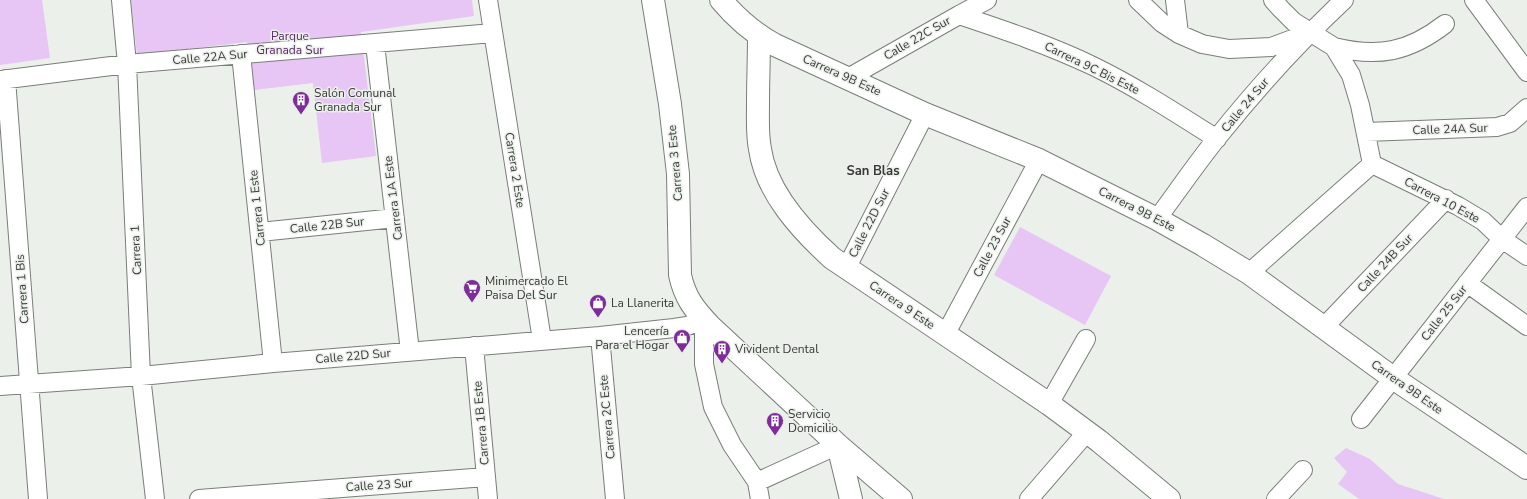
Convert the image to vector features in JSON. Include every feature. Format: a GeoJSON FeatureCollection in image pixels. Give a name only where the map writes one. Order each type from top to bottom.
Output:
{"type":"FeatureCollection","features":[{"type":"Feature","properties":{"kind":"street","name":"Carrera 1"},"geometry":{"type":"LineString","coordinates":[[121,0],[127,64],[141,376],[155,499]]}},
{"type":"Feature","properties":{"kind":"street","name":"Carrera 2 Este"},"geometry":{"type":"LineString","coordinates":[[488,0],[542,340]]}},
{"type":"Feature","properties":{"kind":"street","name":"Carrera 3 Este"},"geometry":{"type":"LineString","coordinates":[[653,0],[670,104],[678,174],[680,275],[683,289],[687,298],[704,320],[838,445],[901,499]]}},
{"type":"Feature","properties":{"kind":"street","name":"Carrera 9B Este"},"geometry":{"type":"LineString","coordinates":[[721,0],[743,24],[775,46],[925,114],[1039,160],[1157,219],[1203,245],[1249,273],[1393,378],[1527,468]]}},
{"type":"Feature","properties":{"kind":"street","name":"Calle 22C Sur"},"geometry":{"type":"LineString","coordinates":[[848,78],[987,0]]}},
{"type":"Feature","properties":{"kind":"street"},"geometry":{"type":"LineString","coordinates":[[1138,0],[1162,23],[1179,34],[1202,44],[1229,49],[1271,47],[1310,32]]}},
{"type":"Feature","properties":{"kind":"street"},"geometry":{"type":"LineString","coordinates":[[1175,0],[1179,34]]}},
{"type":"Feature","properties":{"kind":"street"},"geometry":{"type":"LineString","coordinates":[[1273,0],[1294,22],[1334,47],[1353,52],[1373,53],[1392,51],[1411,45],[1429,36],[1445,24]]}},
{"type":"Feature","properties":{"kind":"street","name":"Calle 24 Sur"},"geometry":{"type":"LineString","coordinates":[[1157,219],[1217,139],[1262,84],[1310,32],[1344,0]]}},
{"type":"Feature","properties":{"kind":"street"},"geometry":{"type":"LineString","coordinates":[[1474,0],[1527,72]]}},
{"type":"Feature","properties":{"kind":"street","name":"Carrera 9C Bis Este"},"geometry":{"type":"LineString","coordinates":[[958,15],[1027,37],[1093,66],[1156,100],[1217,139]]}},
{"type":"Feature","properties":{"kind":"street","name":"Calle 22A Sur"},"geometry":{"type":"LineString","coordinates":[[3,79],[127,64],[493,33]]}},
{"type":"Feature","properties":{"kind":"street","name":"Carrera 9 Este"},"geometry":{"type":"LineString","coordinates":[[759,36],[758,132],[760,150],[765,168],[773,187],[804,230],[827,254],[1049,404],[1087,432],[1169,499]]}},
{"type":"Feature","properties":{"kind":"street","name":"Carrera 1A Este"},"geometry":{"type":"LineString","coordinates":[[375,44],[396,218],[410,352]]}},
{"type":"Feature","properties":{"kind":"street"},"geometry":{"type":"LineString","coordinates":[[1249,273],[1372,164],[1360,105],[1351,75],[1334,47]]}},
{"type":"Feature","properties":{"kind":"street","name":"Carrera 1 Este"},"geometry":{"type":"LineString","coordinates":[[240,54],[273,363]]}},
{"type":"Feature","properties":{"kind":"street","name":"Carrera 1 Bis"},"geometry":{"type":"LineString","coordinates":[[3,79],[38,499]]}},
{"type":"Feature","properties":{"kind":"street","name":"Calle 24A Sur"},"geometry":{"type":"LineString","coordinates":[[1366,132],[1497,127],[1510,123],[1527,108]]}},
{"type":"Feature","properties":{"kind":"street","name":"Calle 22D Sur"},"geometry":{"type":"LineString","coordinates":[[846,268],[925,114]]}},
{"type":"Feature","properties":{"kind":"street","name":"Calle 23 Sur"},"geometry":{"type":"LineString","coordinates":[[945,335],[1039,160]]}},
{"type":"Feature","properties":{"kind":"street","name":"Carrera 10 Este"},"geometry":{"type":"LineString","coordinates":[[1372,164],[1446,199],[1483,221],[1502,239],[1527,256]]}},
{"type":"Feature","properties":{"kind":"street","name":"Calle 24B Sur"},"geometry":{"type":"LineString","coordinates":[[1324,327],[1446,199]]}},
{"type":"Feature","properties":{"kind":"street","name":"Calle 25 Sur"},"geometry":{"type":"LineString","coordinates":[[1362,418],[1527,207]]}},
{"type":"Feature","properties":{"kind":"street","name":"Calle 22B Sur"},"geometry":{"type":"LineString","coordinates":[[260,232],[396,218]]}},
{"type":"Feature","properties":{"kind":"street"},"geometry":{"type":"LineString","coordinates":[[1467,283],[1527,326]]}},
{"type":"Feature","properties":{"kind":"street","name":"Calle 22D Sur"},"geometry":{"type":"LineString","coordinates":[[0,386],[141,376],[273,363],[600,336],[674,328],[691,325],[704,320]]}},
{"type":"Feature","properties":{"kind":"street"},"geometry":{"type":"LineString","coordinates":[[704,320],[704,364],[713,407],[732,446],[757,482],[760,499]]}},
{"type":"Feature","properties":{"kind":"street","name":"Carrera 2C Este"},"geometry":{"type":"LineString","coordinates":[[600,336],[615,499]]}},
{"type":"Feature","properties":{"kind":"street"},"geometry":{"type":"LineString","coordinates":[[1049,404],[1086,339]]}},
{"type":"Feature","properties":{"kind":"street","name":"Carrera 1B Este"},"geometry":{"type":"LineString","coordinates":[[474,346],[488,499]]}},
{"type":"Feature","properties":{"kind":"street"},"geometry":{"type":"LineString","coordinates":[[1029,499],[1087,432]]}},
{"type":"Feature","properties":{"kind":"street"},"geometry":{"type":"LineString","coordinates":[[757,482],[838,445],[851,499]]}},
{"type":"Feature","properties":{"kind":"street"},"geometry":{"type":"LineString","coordinates":[[1276,499],[1303,470]]}},
{"type":"Feature","properties":{"kind":"street","name":"Calle 23 Sur"},"geometry":{"type":"LineString","coordinates":[[199,499],[486,477]]}},
{"type":"Feature","properties":{"kind":"green space"},"geometry":{"type":"Polygon","coordinates":[[[0,0],[42,0],[50,58],[0,65],[0,0]]]}},
{"type":"Feature","properties":{"kind":"green space","name":"Parque Granada Sur"},"geometry":{"type":"Polygon","coordinates":[[[131,0],[472,0],[474,16],[361,32],[376,156],[322,163],[313,83],[254,90],[247,42],[137,55],[131,0]]]}},
{"type":"Feature","properties":{"kind":"green space"},"geometry":{"type":"Polygon","coordinates":[[[1020,227],[1111,276],[1085,325],[994,275],[1020,227]]]}},
{"type":"Feature","properties":{"kind":"green space"},"geometry":{"type":"Polygon","coordinates":[[[1346,448],[1370,459],[1398,484],[1444,499],[1359,499],[1338,484],[1347,472],[1334,458],[1346,448]]]}},
{"type":"Feature","properties":{"kind":"place","name":"Salón Comunal Granada Sur"},"geometry":{"type":"Point","coordinates":[301,115]}},
{"type":"Feature","properties":{"kind":"place","name":"Minimercado El Paisa Del Sur"},"geometry":{"type":"Point","coordinates":[472,303]}},
{"type":"Feature","properties":{"kind":"place","name":"La Llanerita"},"geometry":{"type":"Point","coordinates":[598,318]}},
{"type":"Feature","properties":{"kind":"place","name":"Lencería Para el Hogar"},"geometry":{"type":"Point","coordinates":[682,353]}},
{"type":"Feature","properties":{"kind":"place","name":"Vivident Dental"},"geometry":{"type":"Point","coordinates":[722,364]}},
{"type":"Feature","properties":{"kind":"place","name":"Servicio Domicilio"},"geometry":{"type":"Point","coordinates":[775,436]}},
{"type":"Feature","properties":{"kind":"district","name":"San Blas"},"geometry":{"type":"Point","coordinates":[873,170]}}]}
